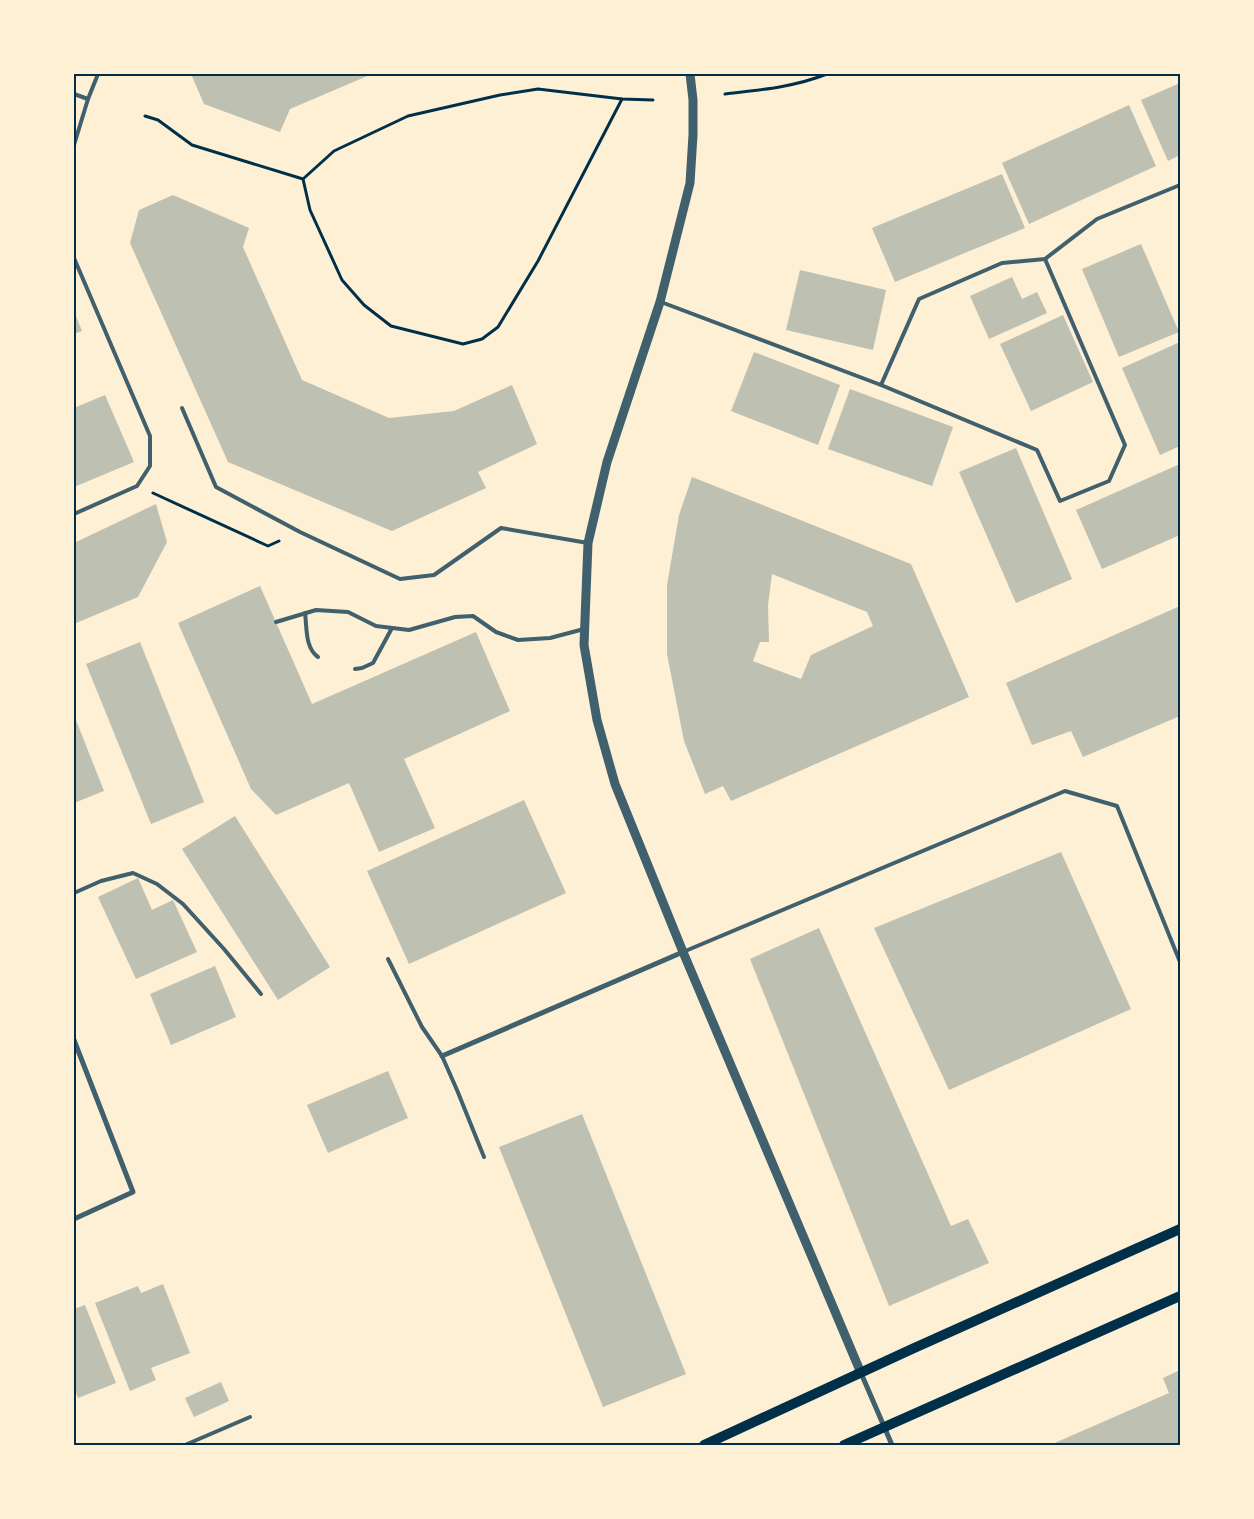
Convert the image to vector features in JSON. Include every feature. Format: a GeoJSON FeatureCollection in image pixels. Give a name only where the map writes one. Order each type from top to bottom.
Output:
{"type":"FeatureCollection","features":[{"type":"Feature","properties":{"kind":"main road"},"geometry":{"type":"LineString","coordinates":[[704,1445],[1180,1229]]}},
{"type":"Feature","properties":{"kind":"main road"},"geometry":{"type":"LineString","coordinates":[[844,1445],[1180,1296]]}},
{"type":"Feature","properties":{"kind":"street"},"geometry":{"type":"LineString","coordinates":[[690,74],[693,134],[690,182],[660,302],[607,462],[588,544],[584,645],[598,720],[615,784],[683,952],[892,1445]]}},
{"type":"Feature","properties":{"kind":"street"},"geometry":{"type":"LineString","coordinates":[[442,1056],[683,952]]}},
{"type":"Feature","properties":{"kind":"street"},"geometry":{"type":"LineString","coordinates":[[74,1040],[133,1192],[74,1218]]}},
{"type":"Feature","properties":{"kind":"lane"},"geometry":{"type":"LineString","coordinates":[[74,146],[98,74]]}},
{"type":"Feature","properties":{"kind":"lane"},"geometry":{"type":"LineString","coordinates":[[74,94],[88,100]]}},
{"type":"Feature","properties":{"kind":"lane"},"geometry":{"type":"LineString","coordinates":[[881,385],[919,299],[1002,263],[1045,259],[1097,218],[1180,185]]}},
{"type":"Feature","properties":{"kind":"lane"},"geometry":{"type":"LineString","coordinates":[[74,258],[150,436],[150,466],[137,486],[74,514]]}},
{"type":"Feature","properties":{"kind":"lane"},"geometry":{"type":"LineString","coordinates":[[660,302],[881,385],[1037,450],[1060,501],[1109,481],[1125,445],[1045,259]]}},
{"type":"Feature","properties":{"kind":"lane"},"geometry":{"type":"LineString","coordinates":[[182,408],[216,488],[300,532],[400,579],[434,574],[501,528],[588,544]]}},
{"type":"Feature","properties":{"kind":"lane"},"geometry":{"type":"LineString","coordinates":[[276,622],[316,610],[348,612],[376,626],[409,630],[455,617],[473,616],[496,632],[518,640],[550,638],[584,630]]}},
{"type":"Feature","properties":{"kind":"lane"},"geometry":{"type":"LineString","coordinates":[[305,613],[308,641],[313,654],[318,657]]}},
{"type":"Feature","properties":{"kind":"lane"},"geometry":{"type":"LineString","coordinates":[[355,669],[372,663],[392,628]]}},
{"type":"Feature","properties":{"kind":"lane"},"geometry":{"type":"LineString","coordinates":[[683,952],[1065,791],[1117,806],[1180,962]]}},
{"type":"Feature","properties":{"kind":"lane"},"geometry":{"type":"LineString","coordinates":[[74,893],[101,881],[133,873],[157,884],[184,904],[261,994]]}},
{"type":"Feature","properties":{"kind":"lane"},"geometry":{"type":"LineString","coordinates":[[388,959],[422,1026],[442,1056],[458,1090],[484,1157]]}},
{"type":"Feature","properties":{"kind":"lane"},"geometry":{"type":"LineString","coordinates":[[185,1445],[250,1417]]}},
{"type":"Feature","properties":{"kind":"path"},"geometry":{"type":"LineString","coordinates":[[725,94],[773,89],[808,81],[827,74]]}},
{"type":"Feature","properties":{"kind":"path"},"geometry":{"type":"LineString","coordinates":[[303,179],[334,151],[408,116],[500,95],[538,89],[622,99],[653,100]]}},
{"type":"Feature","properties":{"kind":"path"},"geometry":{"type":"LineString","coordinates":[[303,179],[310,210],[342,280],[364,305],[391,326],[463,344],[482,339],[498,327],[538,261],[622,99]]}},
{"type":"Feature","properties":{"kind":"path"},"geometry":{"type":"LineString","coordinates":[[146,116],[158,120],[192,145],[303,179]]}},
{"type":"Feature","properties":{"kind":"path"},"geometry":{"type":"LineString","coordinates":[[137,486],[268,546],[300,532]]}},
{"type":"Feature","properties":{"kind":"building"},"geometry":{"type":"Polygon","coordinates":[[[191,74],[372,74],[290,109],[280,132],[204,104],[191,74]]]}},
{"type":"Feature","properties":{"kind":"building"},"geometry":{"type":"Polygon","coordinates":[[[1180,83],[1180,155],[1168,161],[1141,100],[1180,83]]]}},
{"type":"Feature","properties":{"kind":"building"},"geometry":{"type":"Polygon","coordinates":[[[1129,105],[1156,166],[1029,224],[1002,163],[1129,105]]]}},
{"type":"Feature","properties":{"kind":"building"},"geometry":{"type":"Polygon","coordinates":[[[1002,174],[1025,228],[895,282],[872,228],[1002,174]]]}},
{"type":"Feature","properties":{"kind":"building"},"geometry":{"type":"Polygon","coordinates":[[[173,195],[249,228],[243,247],[302,380],[389,418],[454,411],[512,385],[537,444],[478,472],[486,488],[392,531],[228,462],[130,243],[139,210],[173,195]]]}},
{"type":"Feature","properties":{"kind":"building"},"geometry":{"type":"Polygon","coordinates":[[[1141,244],[1179,332],[1119,357],[1082,269],[1141,244]]]}},
{"type":"Feature","properties":{"kind":"building"},"geometry":{"type":"Polygon","coordinates":[[[800,270],[886,290],[873,350],[786,330],[800,270]]]}},
{"type":"Feature","properties":{"kind":"building"},"geometry":{"type":"Polygon","coordinates":[[[1012,277],[1022,299],[1037,292],[1047,313],[989,339],[970,296],[1012,277]]]}},
{"type":"Feature","properties":{"kind":"building"},"geometry":{"type":"Polygon","coordinates":[[[74,311],[82,331],[74,334],[74,311]]]}},
{"type":"Feature","properties":{"kind":"building"},"geometry":{"type":"Polygon","coordinates":[[[1063,315],[1093,382],[1031,411],[1000,344],[1063,315]]]}},
{"type":"Feature","properties":{"kind":"building"},"geometry":{"type":"Polygon","coordinates":[[[1180,342],[1180,446],[1160,455],[1122,368],[1180,342]]]}},
{"type":"Feature","properties":{"kind":"building"},"geometry":{"type":"Polygon","coordinates":[[[754,352],[840,385],[818,445],[731,411],[754,352]]]}},
{"type":"Feature","properties":{"kind":"building"},"geometry":{"type":"Polygon","coordinates":[[[850,389],[953,427],[932,486],[828,449],[850,389]]]}},
{"type":"Feature","properties":{"kind":"building"},"geometry":{"type":"Polygon","coordinates":[[[105,395],[134,462],[74,487],[74,408],[105,395]]]}},
{"type":"Feature","properties":{"kind":"building"},"geometry":{"type":"Polygon","coordinates":[[[1016,448],[1072,579],[1016,603],[959,472],[1016,448]]]}},
{"type":"Feature","properties":{"kind":"building"},"geometry":{"type":"Polygon","coordinates":[[[1180,464],[1180,535],[1102,569],[1076,510],[1180,464]]]}},
{"type":"Feature","properties":{"kind":"building"},"geometry":{"type":"Polygon","coordinates":[[[692,477],[911,564],[969,697],[731,801],[723,786],[705,794],[684,741],[667,654],[667,585],[679,515],[692,477]],[[772,574],[768,605],[769,642],[760,642],[753,661],[801,679],[811,655],[873,626],[867,612],[772,574]]]}},
{"type":"Feature","properties":{"kind":"building"},"geometry":{"type":"Polygon","coordinates":[[[156,504],[167,542],[138,597],[74,624],[74,543],[156,504]]]}},
{"type":"Feature","properties":{"kind":"building"},"geometry":{"type":"Polygon","coordinates":[[[260,586],[312,704],[476,632],[510,711],[404,759],[435,828],[379,852],[349,783],[276,815],[251,789],[178,623],[260,586]]]}},
{"type":"Feature","properties":{"kind":"building"},"geometry":{"type":"Polygon","coordinates":[[[1180,606],[1180,716],[1083,757],[1071,731],[1032,745],[1006,683],[1180,606]]]}},
{"type":"Feature","properties":{"kind":"building"},"geometry":{"type":"Polygon","coordinates":[[[140,642],[204,802],[151,824],[86,664],[140,642]]]}},
{"type":"Feature","properties":{"kind":"building"},"geometry":{"type":"Polygon","coordinates":[[[74,715],[104,791],[74,803],[74,715]]]}},
{"type":"Feature","properties":{"kind":"building"},"geometry":{"type":"Polygon","coordinates":[[[524,800],[566,893],[409,964],[367,871],[524,800]]]}},
{"type":"Feature","properties":{"kind":"building"},"geometry":{"type":"Polygon","coordinates":[[[235,816],[330,967],[278,1000],[182,849],[235,816]]]}},
{"type":"Feature","properties":{"kind":"building"},"geometry":{"type":"Polygon","coordinates":[[[1061,852],[1131,1009],[949,1090],[874,928],[1061,852]]]}},
{"type":"Feature","properties":{"kind":"building"},"geometry":{"type":"Polygon","coordinates":[[[138,878],[152,910],[173,900],[197,952],[136,979],[98,897],[138,878]]]}},
{"type":"Feature","properties":{"kind":"building"},"geometry":{"type":"Polygon","coordinates":[[[819,928],[951,1226],[968,1219],[989,1263],[889,1306],[750,959],[819,928]]]}},
{"type":"Feature","properties":{"kind":"building"},"geometry":{"type":"Polygon","coordinates":[[[215,966],[236,1017],[171,1045],[150,994],[215,966]]]}},
{"type":"Feature","properties":{"kind":"building"},"geometry":{"type":"Polygon","coordinates":[[[388,1071],[408,1118],[328,1153],[307,1105],[388,1071]]]}},
{"type":"Feature","properties":{"kind":"building"},"geometry":{"type":"Polygon","coordinates":[[[582,1114],[686,1374],[603,1407],[499,1147],[582,1114]]]}},
{"type":"Feature","properties":{"kind":"building"},"geometry":{"type":"Polygon","coordinates":[[[163,1284],[190,1353],[151,1368],[156,1380],[130,1391],[95,1303],[138,1286],[141,1293],[163,1284]]]}},
{"type":"Feature","properties":{"kind":"building"},"geometry":{"type":"Polygon","coordinates":[[[85,1305],[116,1383],[78,1398],[74,1387],[74,1309],[85,1305]]]}},
{"type":"Feature","properties":{"kind":"building"},"geometry":{"type":"Polygon","coordinates":[[[1180,1370],[1180,1445],[1050,1445],[1169,1393],[1163,1378],[1180,1370]]]}},
{"type":"Feature","properties":{"kind":"building"},"geometry":{"type":"Polygon","coordinates":[[[221,1382],[229,1401],[194,1417],[185,1398],[221,1382]]]}}]}
